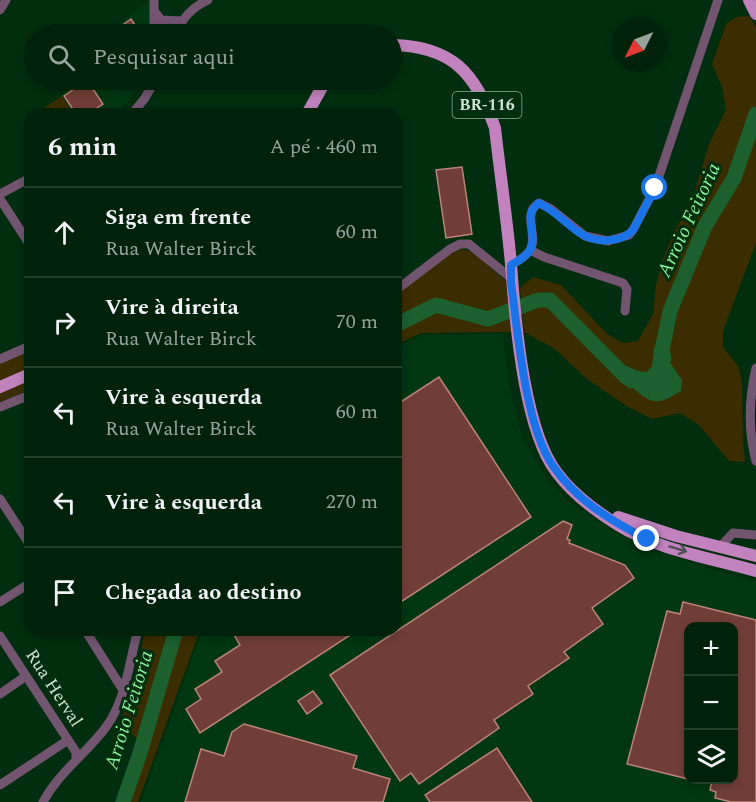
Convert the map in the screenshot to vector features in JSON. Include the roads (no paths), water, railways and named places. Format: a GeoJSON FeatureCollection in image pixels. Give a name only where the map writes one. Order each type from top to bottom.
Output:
{"type":"FeatureCollection","features":[{"type":"Feature","properties":{"kind":"main road","name":"BR-116"},"geometry":{"type":"LineString","coordinates":[[402,45],[440,54],[461,68],[478,87],[495,128],[518,332],[529,401],[542,445],[551,465],[589,505],[620,526],[678,550],[756,571]]}},
{"type":"Feature","properties":{"kind":"main road"},"geometry":{"type":"LineString","coordinates":[[310,108],[320,90]]}},
{"type":"Feature","properties":{"kind":"main road"},"geometry":{"type":"LineString","coordinates":[[0,387],[24,377]]}},
{"type":"Feature","properties":{"kind":"main road","name":"BR-116"},"geometry":{"type":"LineString","coordinates":[[589,505],[632,522],[756,556]]}},
{"type":"Feature","properties":{"kind":"street"},"geometry":{"type":"LineString","coordinates":[[0,10],[6,0]]}},
{"type":"Feature","properties":{"kind":"street"},"geometry":{"type":"LineString","coordinates":[[180,24],[188,13],[208,0]]}},
{"type":"Feature","properties":{"kind":"street"},"geometry":{"type":"LineString","coordinates":[[402,285],[460,244],[469,244],[511,275],[534,241],[531,215],[534,206],[539,203],[551,209],[585,236],[608,241],[629,235],[638,224],[655,188],[718,1],[728,0]]}},
{"type":"Feature","properties":{"kind":"street"},"geometry":{"type":"LineString","coordinates":[[153,3],[161,20],[181,21]]}},
{"type":"Feature","properties":{"kind":"street"},"geometry":{"type":"LineString","coordinates":[[153,3],[154,24]]}},
{"type":"Feature","properties":{"kind":"street"},"geometry":{"type":"LineString","coordinates":[[137,108],[149,90]]}},
{"type":"Feature","properties":{"kind":"street"},"geometry":{"type":"LineString","coordinates":[[24,182],[0,196],[24,235]]}},
{"type":"Feature","properties":{"kind":"street"},"geometry":{"type":"LineString","coordinates":[[530,250],[623,283],[627,289],[625,311]]}},
{"type":"Feature","properties":{"kind":"street"},"geometry":{"type":"LineString","coordinates":[[0,359],[24,349]]}},
{"type":"Feature","properties":{"kind":"street"},"geometry":{"type":"LineString","coordinates":[[756,368],[752,382],[750,413],[756,461]]}},
{"type":"Feature","properties":{"kind":"street"},"geometry":{"type":"LineString","coordinates":[[0,407],[24,397]]}},
{"type":"Feature","properties":{"kind":"street"},"geometry":{"type":"LineString","coordinates":[[0,499],[24,535]]}},
{"type":"Feature","properties":{"kind":"street"},"geometry":{"type":"LineString","coordinates":[[720,547],[733,533],[756,535]]}},
{"type":"Feature","properties":{"kind":"street"},"geometry":{"type":"LineString","coordinates":[[0,602],[24,588]]}},
{"type":"Feature","properties":{"kind":"street","name":"Rua Herval"},"geometry":{"type":"LineString","coordinates":[[0,636],[76,752],[76,760]]}},
{"type":"Feature","properties":{"kind":"street"},"geometry":{"type":"LineString","coordinates":[[89,636],[123,690]]}},
{"type":"Feature","properties":{"kind":"street"},"geometry":{"type":"LineString","coordinates":[[43,802],[55,781],[107,726],[123,690],[136,636]]}},
{"type":"Feature","properties":{"kind":"street"},"geometry":{"type":"LineString","coordinates":[[0,694],[26,676]]}},
{"type":"Feature","properties":{"kind":"street"},"geometry":{"type":"LineString","coordinates":[[0,785],[68,740]]}},
{"type":"Feature","properties":{"kind":"waterway","name":"Arroio Feitoria"},"geometry":{"type":"LineString","coordinates":[[664,358],[662,350],[670,311],[705,226],[734,178],[756,114]]}},
{"type":"Feature","properties":{"kind":"waterway","name":"Arroio Feitoria"},"geometry":{"type":"LineString","coordinates":[[402,322],[436,305],[488,319],[538,300],[550,300],[632,381]]}},
{"type":"Feature","properties":{"kind":"waterway","name":"Arroio Feitoria"},"geometry":{"type":"LineString","coordinates":[[123,802],[174,636]]}}]}
